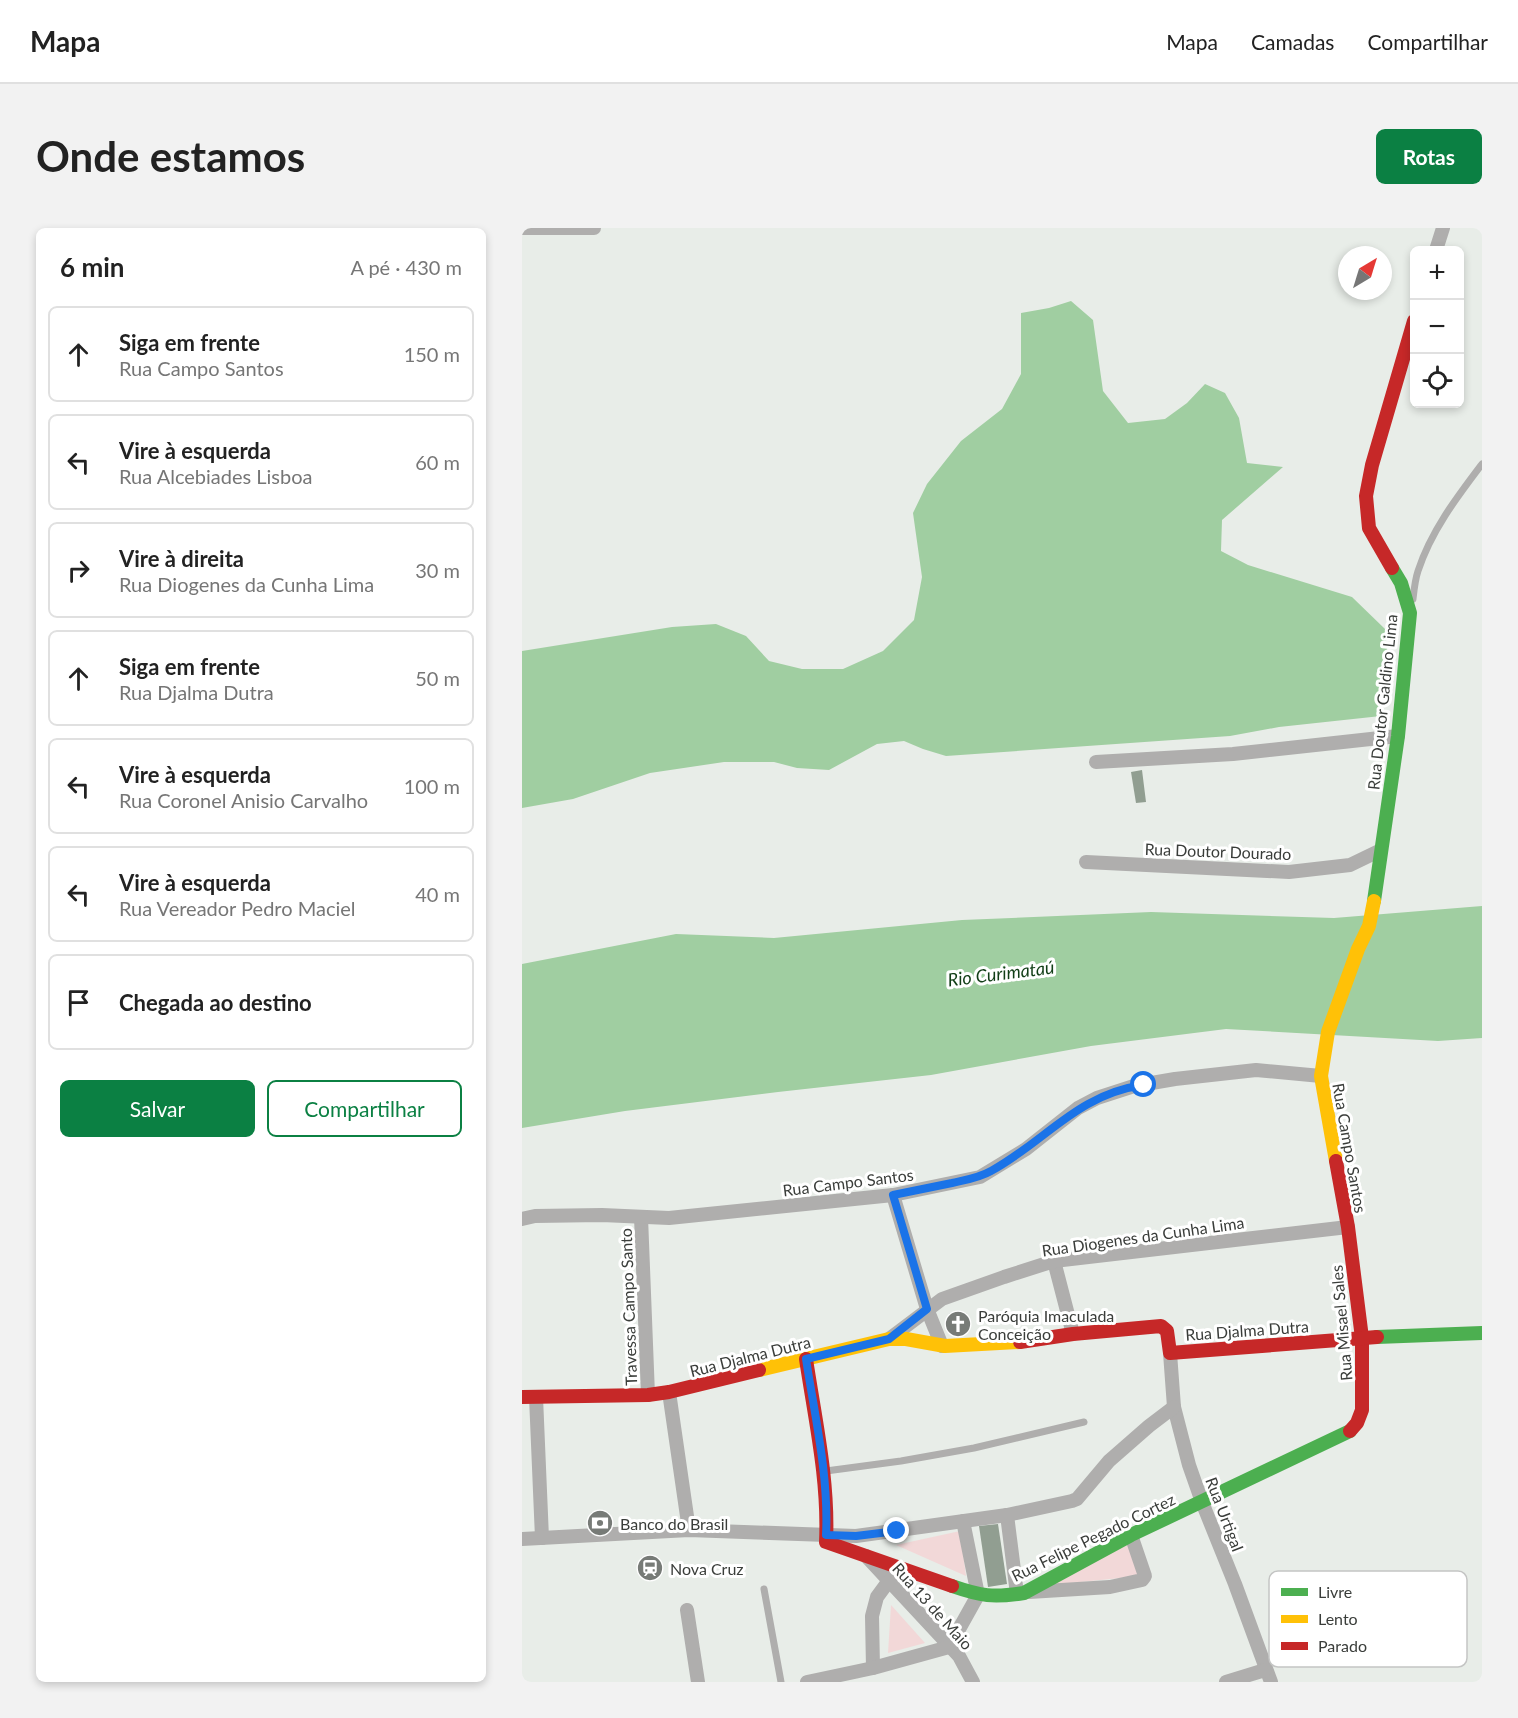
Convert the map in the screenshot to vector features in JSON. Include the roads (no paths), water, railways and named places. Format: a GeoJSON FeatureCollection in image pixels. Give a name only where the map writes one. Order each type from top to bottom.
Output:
{"type":"FeatureCollection","features":[{"type":"Feature","properties":{"kind":"street"},"geometry":{"type":"LineString","coordinates":[[522,228],[594,228]]}},
{"type":"Feature","properties":{"kind":"street"},"geometry":{"type":"LineString","coordinates":[[1437,246],[1443,228]]}},
{"type":"Feature","properties":{"kind":"street","name":"Rua Doutor Galdino Lima"},"geometry":{"type":"LineString","coordinates":[[1321,1076],[1328,1032],[1358,949],[1369,926],[1398,736],[1410,613],[1401,583],[1369,528],[1366,507],[1372,465],[1410,335]]}},
{"type":"Feature","properties":{"kind":"street"},"geometry":{"type":"LineString","coordinates":[[1096,762],[1233,754],[1398,736]]}},
{"type":"Feature","properties":{"kind":"street","name":"Rua Doutor Dourado"},"geometry":{"type":"LineString","coordinates":[[1086,862],[1289,872],[1350,865],[1381,850]]}},
{"type":"Feature","properties":{"kind":"street","name":"Rua Campo Santos"},"geometry":{"type":"LineString","coordinates":[[522,1219],[535,1216],[602,1215],[669,1218],[893,1195],[980,1177],[1026,1149],[1078,1108],[1097,1098],[1134,1086],[1256,1070],[1321,1076],[1348,1227]]}},
{"type":"Feature","properties":{"kind":"street"},"geometry":{"type":"LineString","coordinates":[[893,1195],[927,1309],[942,1346]]}},
{"type":"Feature","properties":{"kind":"street","name":"Travessa Campo Santo"},"geometry":{"type":"LineString","coordinates":[[641,1217],[648,1395]]}},
{"type":"Feature","properties":{"kind":"street","name":"Rua Diogenes da Cunha Lima"},"geometry":{"type":"LineString","coordinates":[[889,1339],[942,1299],[1054,1261],[1348,1227]]}},
{"type":"Feature","properties":{"kind":"street","name":"Rua Misael Sales"},"geometry":{"type":"LineString","coordinates":[[1348,1227],[1362,1338],[1363,1401],[1360,1417]]}},
{"type":"Feature","properties":{"kind":"street"},"geometry":{"type":"LineString","coordinates":[[1054,1261],[1072,1334]]}},
{"type":"Feature","properties":{"kind":"street","name":"Rua Djalma Dutra"},"geometry":{"type":"LineString","coordinates":[[529,1397],[648,1395],[669,1392],[889,1339],[906,1339],[942,1346],[1008,1344],[1072,1334],[1161,1326],[1167,1331],[1170,1353],[1362,1338],[1482,1333]]}},
{"type":"Feature","properties":{"kind":"street","name":"Rua Urtigal"},"geometry":{"type":"LineString","coordinates":[[1170,1353],[1174,1407],[1189,1465],[1268,1676]]}},
{"type":"Feature","properties":{"kind":"street"},"geometry":{"type":"LineString","coordinates":[[806,1359],[823,1472],[826,1538]]}},
{"type":"Feature","properties":{"kind":"street"},"geometry":{"type":"LineString","coordinates":[[669,1392],[689,1530]]}},
{"type":"Feature","properties":{"kind":"street"},"geometry":{"type":"LineString","coordinates":[[529,1397],[542,1538]]}},
{"type":"Feature","properties":{"kind":"street"},"geometry":{"type":"LineString","coordinates":[[522,1539],[689,1530],[792,1532],[826,1538],[856,1536],[1007,1515],[1072,1502],[1109,1461],[1174,1407]]}},
{"type":"Feature","properties":{"kind":"street","name":"Rua Felipe Pegado Cortez"},"geometry":{"type":"LineString","coordinates":[[826,1538],[828,1542],[978,1595],[1021,1594],[1131,1535],[1340,1437],[1353,1427],[1360,1417]]}},
{"type":"Feature","properties":{"kind":"street"},"geometry":{"type":"LineString","coordinates":[[1007,1515],[1021,1594],[1110,1587],[1142,1580],[1145,1578],[1131,1535]]}},
{"type":"Feature","properties":{"kind":"street"},"geometry":{"type":"LineString","coordinates":[[807,1682],[873,1668],[949,1647],[978,1595],[963,1521]]}},
{"type":"Feature","properties":{"kind":"street","name":"Rua 13 de Maio"},"geometry":{"type":"LineString","coordinates":[[864,1555],[959,1656],[973,1682]]}},
{"type":"Feature","properties":{"kind":"street"},"geometry":{"type":"LineString","coordinates":[[873,1668],[872,1616],[878,1597],[888,1582]]}},
{"type":"Feature","properties":{"kind":"street"},"geometry":{"type":"LineString","coordinates":[[687,1610],[698,1682]]}},
{"type":"Feature","properties":{"kind":"street"},"geometry":{"type":"LineString","coordinates":[[1226,1682],[1268,1676]]}},
{"type":"Feature","properties":{"kind":"lane"},"geometry":{"type":"LineString","coordinates":[[1410,613],[1417,573],[1431,541],[1443,518],[1482,464]]}},
{"type":"Feature","properties":{"kind":"lane"},"geometry":{"type":"LineString","coordinates":[[823,1472],[974,1448],[1084,1422]]}},
{"type":"Feature","properties":{"kind":"lane"},"geometry":{"type":"LineString","coordinates":[[764,1589],[781,1682]]}},
{"type":"Feature","properties":{"kind":"water"},"geometry":{"type":"Polygon","coordinates":[[[1071,301],[1093,320],[1103,391],[1128,423],[1165,419],[1187,403],[1205,384],[1225,393],[1239,418],[1247,463],[1283,467],[1222,520],[1221,551],[1248,565],[1352,597],[1385,629],[1390,676],[1381,716],[1279,727],[1230,736],[946,756],[904,741],[877,744],[829,770],[797,768],[774,762],[724,762],[650,773],[573,799],[522,808],[522,651],[672,627],[716,624],[746,636],[769,661],[802,669],[843,669],[883,651],[914,620],[922,577],[913,513],[927,484],[961,441],[1002,409],[1021,374],[1021,313],[1071,301]]]}},
{"type":"Feature","properties":{"kind":"water","name":"Rio Curimataú"},"geometry":{"type":"Polygon","coordinates":[[[1482,906],[1482,1038],[1438,1041],[1226,1029],[1091,1046],[931,1075],[625,1111],[522,1128],[522,964],[676,934],[774,938],[962,920],[1151,912],[1334,918],[1482,906]]]}},
{"type":"Feature","properties":{"kind":"place","name":"Paróquia Imaculada Conceição"},"geometry":{"type":"Point","coordinates":[958,1324]}},
{"type":"Feature","properties":{"kind":"place","name":"Banco do Brasil"},"geometry":{"type":"Point","coordinates":[600,1523]}},
{"type":"Feature","properties":{"kind":"place","name":"Nova Cruz"},"geometry":{"type":"Point","coordinates":[650,1568]}}]}
